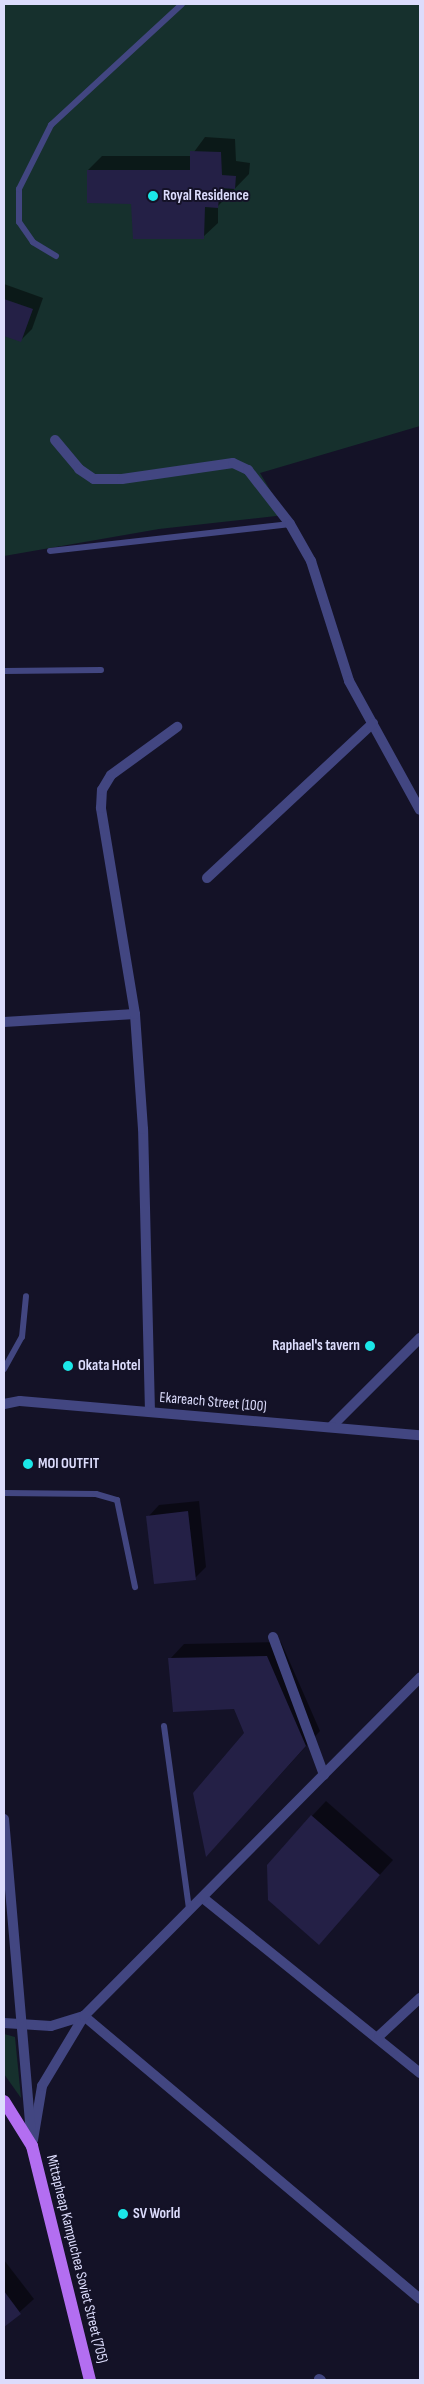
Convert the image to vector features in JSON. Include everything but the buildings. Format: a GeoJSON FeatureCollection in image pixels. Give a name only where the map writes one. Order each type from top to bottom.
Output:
{"type":"FeatureCollection","features":[{"type":"Feature","properties":{"kind":"main road","name":"Mittapheap Kampuchea Soviet Street (705)"},"geometry":{"type":"LineString","coordinates":[[4,2101],[32,2146],[90,2380]]}},
{"type":"Feature","properties":{"kind":"street"},"geometry":{"type":"LineString","coordinates":[[55,440],[79,469],[94,479],[241,464],[290,524],[311,561],[349,680],[420,810]]}},
{"type":"Feature","properties":{"kind":"street"},"geometry":{"type":"LineString","coordinates":[[207,878],[374,723]]}},
{"type":"Feature","properties":{"kind":"street"},"geometry":{"type":"LineString","coordinates":[[150,1412],[143,1129],[135,1014],[106,852],[102,790],[111,775],[177,727]]}},
{"type":"Feature","properties":{"kind":"street"},"geometry":{"type":"LineString","coordinates":[[4,1022],[135,1014]]}},
{"type":"Feature","properties":{"kind":"street"},"geometry":{"type":"LineString","coordinates":[[331,1427],[420,1338]]}},
{"type":"Feature","properties":{"kind":"street","name":"Ekareach Street (100)"},"geometry":{"type":"LineString","coordinates":[[4,1404],[150,1412],[420,1435]]}},
{"type":"Feature","properties":{"kind":"street"},"geometry":{"type":"LineString","coordinates":[[273,1637],[324,1775]]}},
{"type":"Feature","properties":{"kind":"street"},"geometry":{"type":"LineString","coordinates":[[32,2146],[42,2086],[84,2016],[420,1678]]}},
{"type":"Feature","properties":{"kind":"street","name":"Mittapheap Kampuchea Soviet Street (705)"},"geometry":{"type":"LineString","coordinates":[[4,1819],[25,2026],[32,2146]]}},
{"type":"Feature","properties":{"kind":"street"},"geometry":{"type":"LineString","coordinates":[[203,1898],[379,2036],[420,2074]]}},
{"type":"Feature","properties":{"kind":"street"},"geometry":{"type":"LineString","coordinates":[[379,2036],[420,1998]]}},
{"type":"Feature","properties":{"kind":"street"},"geometry":{"type":"LineString","coordinates":[[4,2023],[25,2026],[51,2026],[84,2016]]}},
{"type":"Feature","properties":{"kind":"street"},"geometry":{"type":"LineString","coordinates":[[84,2016],[420,2299]]}},
{"type":"Feature","properties":{"kind":"lane"},"geometry":{"type":"LineString","coordinates":[[56,256],[33,242],[19,222],[19,189],[51,125],[182,4]]}},
{"type":"Feature","properties":{"kind":"lane"},"geometry":{"type":"LineString","coordinates":[[50,551],[290,524]]}},
{"type":"Feature","properties":{"kind":"lane"},"geometry":{"type":"LineString","coordinates":[[4,671],[101,670]]}},
{"type":"Feature","properties":{"kind":"lane"},"geometry":{"type":"LineString","coordinates":[[4,1370],[22,1337],[26,1296]]}},
{"type":"Feature","properties":{"kind":"lane"},"geometry":{"type":"LineString","coordinates":[[4,1493],[96,1494],[118,1500],[135,1587]]}},
{"type":"Feature","properties":{"kind":"lane"},"geometry":{"type":"LineString","coordinates":[[164,1726],[189,1909]]}},
{"type":"Feature","properties":{"kind":"green space"},"geometry":{"type":"Polygon","coordinates":[[[4,4],[420,4],[420,426],[260,473],[285,515],[159,529],[4,556],[4,4]]]}},
{"type":"Feature","properties":{"kind":"green space"},"geometry":{"type":"Polygon","coordinates":[[[4,2034],[15,2037],[21,2098],[4,2074],[4,2034]]]}},
{"type":"Feature","properties":{"kind":"place","name":"Royal Residence"},"geometry":{"type":"Point","coordinates":[153,196]}},
{"type":"Feature","properties":{"kind":"place","name":"Raphael's tavern"},"geometry":{"type":"Point","coordinates":[370,1346]}},
{"type":"Feature","properties":{"kind":"place","name":"Okata Hotel"},"geometry":{"type":"Point","coordinates":[68,1366]}},
{"type":"Feature","properties":{"kind":"place","name":"MOI OUTFIT"},"geometry":{"type":"Point","coordinates":[28,1464]}},
{"type":"Feature","properties":{"kind":"place","name":"SV World"},"geometry":{"type":"Point","coordinates":[123,2214]}}]}
